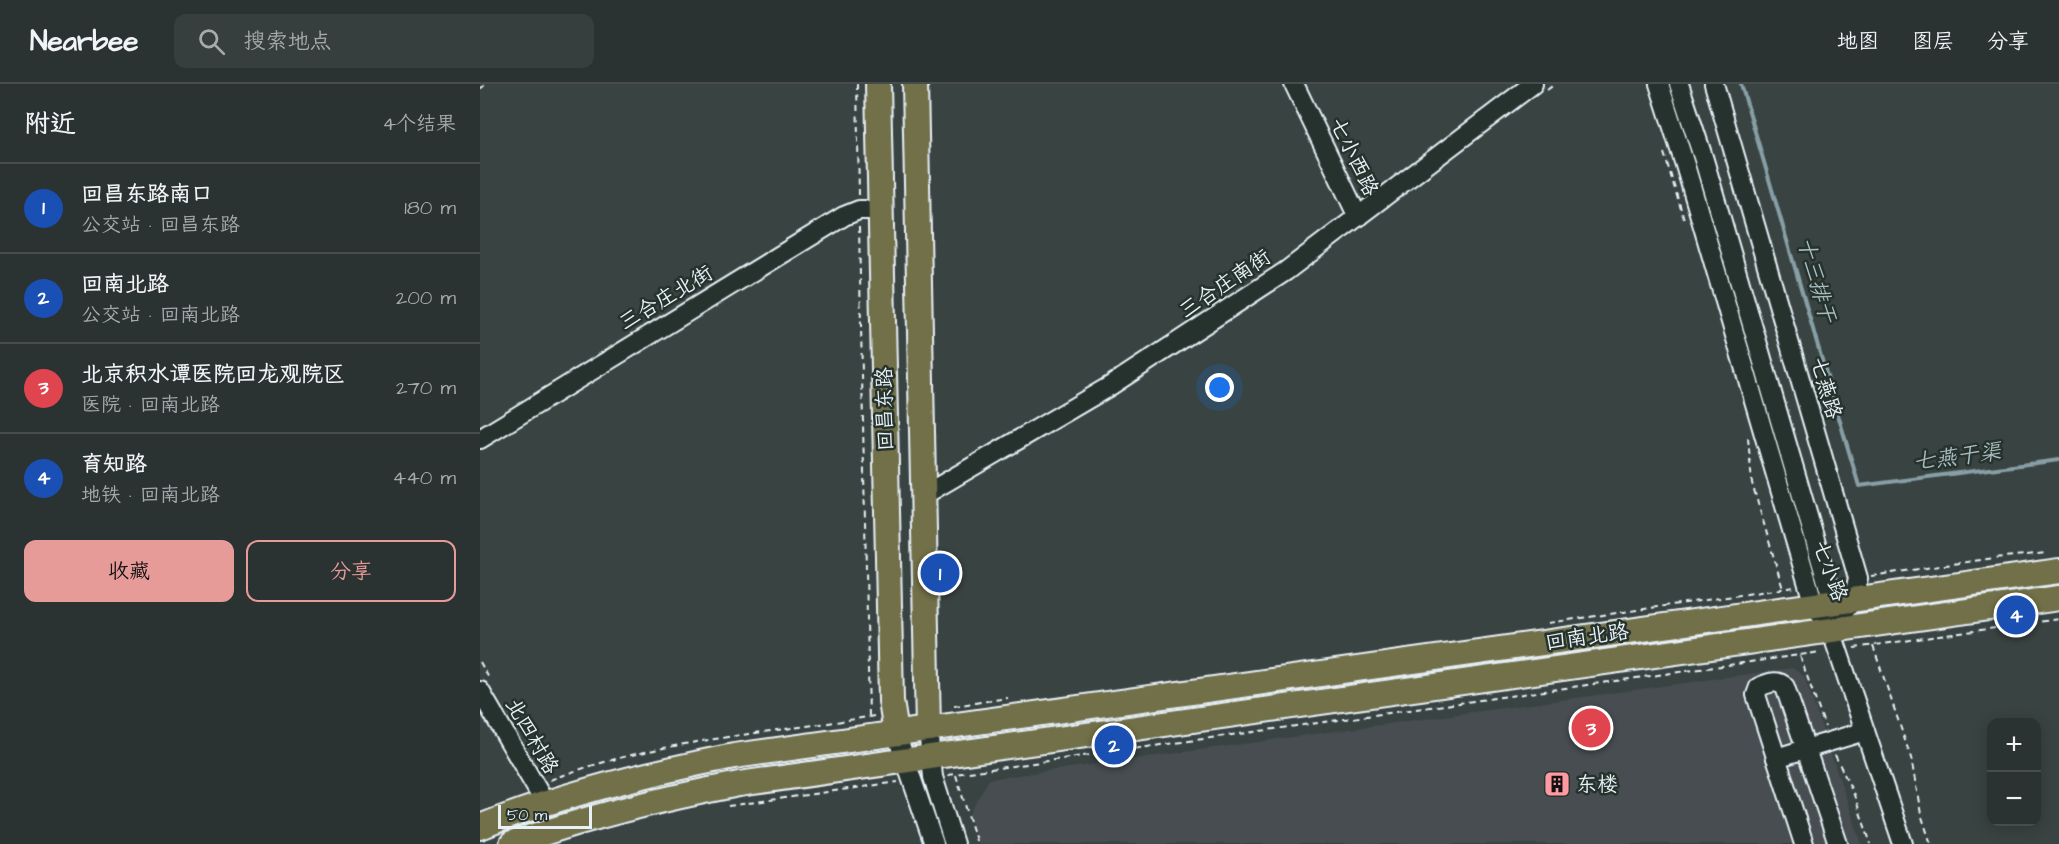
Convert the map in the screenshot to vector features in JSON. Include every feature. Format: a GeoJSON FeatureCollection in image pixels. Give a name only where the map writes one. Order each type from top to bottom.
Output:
{"type":"FeatureCollection","features":[{"type":"Feature","properties":{"kind":"main road","name":"回昌东路"},"geometry":{"type":"LineString","coordinates":[[878,84],[870,210],[891,701],[896,733]]}},
{"type":"Feature","properties":{"kind":"main road","name":"回昌东路"},"geometry":{"type":"LineString","coordinates":[[915,84],[928,729]]}},
{"type":"Feature","properties":{"kind":"main road","name":"回南北路"},"geometry":{"type":"LineString","coordinates":[[480,827],[545,803],[610,783],[734,756],[1833,602],[2057,561]]}},
{"type":"Feature","properties":{"kind":"main road","name":"回南北路"},"geometry":{"type":"LineString","coordinates":[[512,844],[546,838],[627,807],[739,784],[2059,598]]}},
{"type":"Feature","properties":{"kind":"street","name":"七小西路"},"geometry":{"type":"LineString","coordinates":[[1294,84],[1358,217]]}},
{"type":"Feature","properties":{"kind":"street","name":"三合庄南街"},"geometry":{"type":"LineString","coordinates":[[924,495],[1110,386],[1286,271],[1533,84]]}},
{"type":"Feature","properties":{"kind":"street","name":"七小路"},"geometry":{"type":"LineString","coordinates":[[1659,84],[1833,602]]}},
{"type":"Feature","properties":{"kind":"street","name":"七小路"},"geometry":{"type":"LineString","coordinates":[[1679,84],[1704,160],[1833,602],[1831,630],[1903,844]]}},
{"type":"Feature","properties":{"kind":"street","name":"七燕路"},"geometry":{"type":"LineString","coordinates":[[1714,84],[1858,578],[1833,602]]}},
{"type":"Feature","properties":{"kind":"street","name":"三合庄北街"},"geometry":{"type":"LineString","coordinates":[[480,439],[844,216],[870,210]]}},
{"type":"Feature","properties":{"kind":"street"},"geometry":{"type":"LineString","coordinates":[[1831,630],[1833,602]]}},
{"type":"Feature","properties":{"kind":"street"},"geometry":{"type":"LineString","coordinates":[[1804,844],[1756,692],[1760,687],[1773,682],[1785,687],[1838,844]]}},
{"type":"Feature","properties":{"kind":"street","name":"北四村路"},"geometry":{"type":"LineString","coordinates":[[480,691],[545,803]]}},
{"type":"Feature","properties":{"kind":"street"},"geometry":{"type":"LineString","coordinates":[[928,729],[930,757],[938,796],[954,844]]}},
{"type":"Feature","properties":{"kind":"street"},"geometry":{"type":"LineString","coordinates":[[1776,757],[1865,729]]}},
{"type":"Feature","properties":{"kind":"street"},"geometry":{"type":"LineString","coordinates":[[896,733],[934,844]]}},
{"type":"Feature","properties":{"kind":"path"},"geometry":{"type":"LineString","coordinates":[[480,89],[486,84]]}},
{"type":"Feature","properties":{"kind":"path"},"geometry":{"type":"LineString","coordinates":[[857,84],[870,210],[868,697]]}},
{"type":"Feature","properties":{"kind":"path"},"geometry":{"type":"LineString","coordinates":[[1664,153],[1684,222]]}},
{"type":"Feature","properties":{"kind":"path"},"geometry":{"type":"LineString","coordinates":[[1748,437],[1752,483],[1778,572]]}},
{"type":"Feature","properties":{"kind":"path"},"geometry":{"type":"LineString","coordinates":[[1878,575],[1994,558],[2057,561]]}},
{"type":"Feature","properties":{"kind":"path"},"geometry":{"type":"LineString","coordinates":[[1888,643],[2059,619]]}},
{"type":"Feature","properties":{"kind":"path"},"geometry":{"type":"LineString","coordinates":[[978,771],[1794,656]]}},
{"type":"Feature","properties":{"kind":"path"},"geometry":{"type":"LineString","coordinates":[[1878,660],[1911,758],[1921,814],[1931,844]]}},
{"type":"Feature","properties":{"kind":"path"},"geometry":{"type":"LineString","coordinates":[[1805,671],[1829,740],[1854,795],[1871,844]]}},
{"type":"Feature","properties":{"kind":"path"},"geometry":{"type":"LineString","coordinates":[[726,806],[879,785]]}},
{"type":"Feature","properties":{"kind":"path"},"geometry":{"type":"LineString","coordinates":[[963,800],[977,844]]}},
{"type":"Feature","properties":{"kind":"shaded area"},"geometry":{"type":"Polygon","coordinates":[[[1792,668],[1804,676],[1862,844],[978,844],[969,815],[989,779],[1792,668]]]}},
{"type":"Feature","properties":{"kind":"waterway","name":"十三排干"},"geometry":{"type":"LineString","coordinates":[[1741,84],[1859,486],[2059,460]]}},
{"type":"Feature","properties":{"kind":"place","name":"回昌东路南口"},"geometry":{"type":"Point","coordinates":[940,573]}},
{"type":"Feature","properties":{"kind":"place","name":"育知路"},"geometry":{"type":"Point","coordinates":[2016,615]}},
{"type":"Feature","properties":{"kind":"place","name":"北京积水谭医院回龙观院区"},"geometry":{"type":"Point","coordinates":[1591,728]}},
{"type":"Feature","properties":{"kind":"place","name":"回南北路"},"geometry":{"type":"Point","coordinates":[1114,745]}},
{"type":"Feature","properties":{"kind":"place","name":"东楼"},"geometry":{"type":"Point","coordinates":[1557,784]}},
{"type":"Feature","properties":{"kind":"water label","name":"七燕干渠"},"geometry":{"type":"Point","coordinates":[1957,457]}}]}
